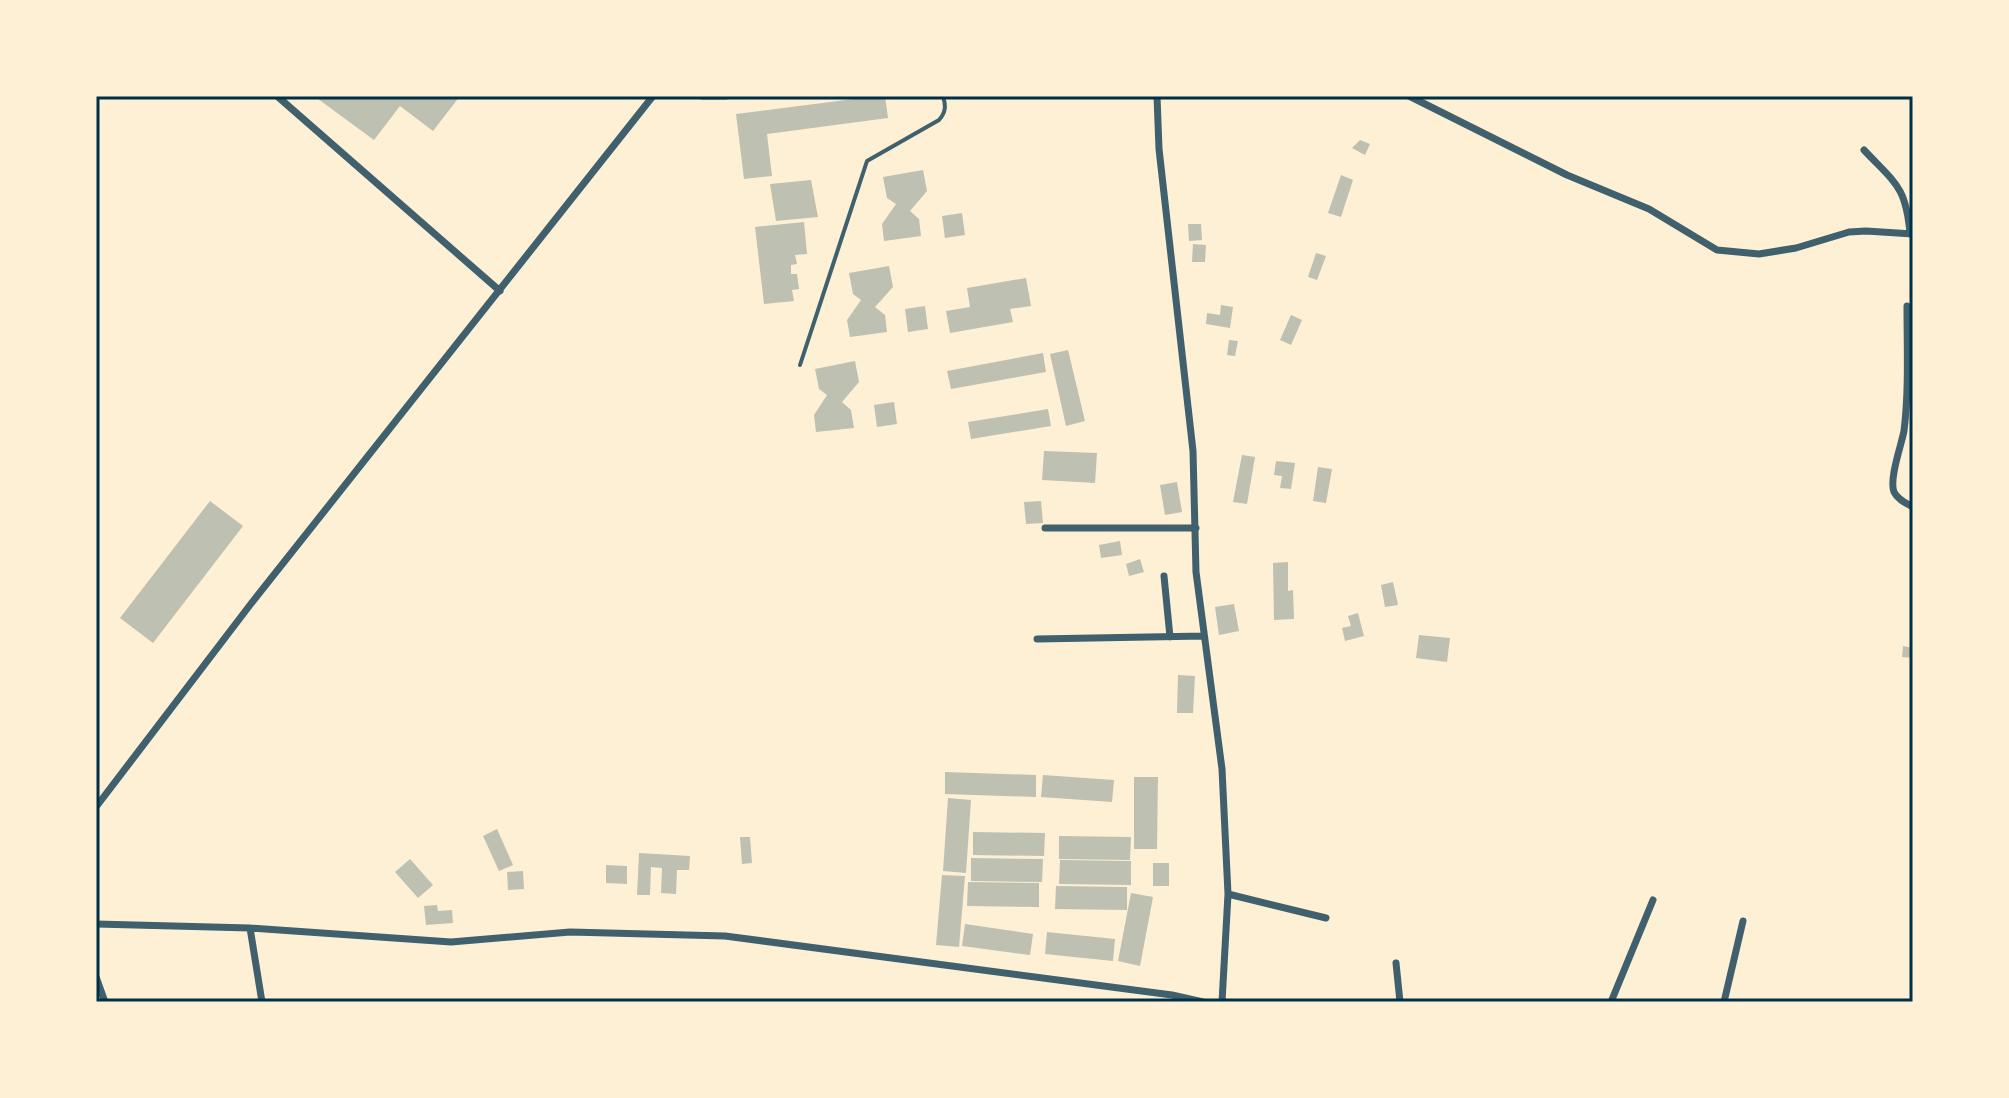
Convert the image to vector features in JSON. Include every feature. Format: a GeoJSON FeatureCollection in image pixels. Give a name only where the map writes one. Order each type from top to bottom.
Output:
{"type":"FeatureCollection","features":[{"type":"Feature","properties":{"kind":"street"},"geometry":{"type":"LineString","coordinates":[[277,96],[500,291]]}},
{"type":"Feature","properties":{"kind":"street"},"geometry":{"type":"LineString","coordinates":[[96,807],[250,605],[653,96]]}},
{"type":"Feature","properties":{"kind":"street"},"geometry":{"type":"LineString","coordinates":[[702,96],[726,96]]}},
{"type":"Feature","properties":{"kind":"street"},"geometry":{"type":"LineString","coordinates":[[1157,96],[1159,149],[1193,451],[1196,572],[1222,769],[1228,894],[1222,1002]]}},
{"type":"Feature","properties":{"kind":"street"},"geometry":{"type":"LineString","coordinates":[[1409,96],[1567,175],[1649,209],[1717,250],[1759,254],[1796,248],[1849,232],[1911,234],[1903,193],[1864,150]]}},
{"type":"Feature","properties":{"kind":"street"},"geometry":{"type":"LineString","coordinates":[[1907,306],[1906,402],[1893,483],[1900,500],[1913,507]]}},
{"type":"Feature","properties":{"kind":"street"},"geometry":{"type":"LineString","coordinates":[[1045,528],[1196,528]]}},
{"type":"Feature","properties":{"kind":"street"},"geometry":{"type":"LineString","coordinates":[[1164,576],[1170,637]]}},
{"type":"Feature","properties":{"kind":"street"},"geometry":{"type":"LineString","coordinates":[[1037,639],[1204,636]]}},
{"type":"Feature","properties":{"kind":"street"},"geometry":{"type":"LineString","coordinates":[[1228,894],[1326,918]]}},
{"type":"Feature","properties":{"kind":"street"},"geometry":{"type":"LineString","coordinates":[[1611,1002],[1653,900]]}},
{"type":"Feature","properties":{"kind":"street"},"geometry":{"type":"LineString","coordinates":[[1724,1002],[1743,921]]}},
{"type":"Feature","properties":{"kind":"street"},"geometry":{"type":"LineString","coordinates":[[96,924],[250,928],[451,942],[570,932],[725,936],[1203,1002]]}},
{"type":"Feature","properties":{"kind":"street"},"geometry":{"type":"LineString","coordinates":[[250,928],[262,1002]]}},
{"type":"Feature","properties":{"kind":"street"},"geometry":{"type":"LineString","coordinates":[[1396,963],[1400,1002]]}},
{"type":"Feature","properties":{"kind":"street"},"geometry":{"type":"LineString","coordinates":[[96,977],[105,1002]]}},
{"type":"Feature","properties":{"kind":"lane"},"geometry":{"type":"LineString","coordinates":[[800,365],[867,161],[939,120],[944,114],[943,96]]}},
{"type":"Feature","properties":{"kind":"building"},"geometry":{"type":"Polygon","coordinates":[[[314,96],[460,96],[433,131],[400,106],[374,140],[314,96]]]}},
{"type":"Feature","properties":{"kind":"building"},"geometry":{"type":"Polygon","coordinates":[[[885,96],[888,118],[767,134],[772,176],[744,179],[736,114],[885,96]]]}},
{"type":"Feature","properties":{"kind":"building"},"geometry":{"type":"Polygon","coordinates":[[[1360,140],[1370,144],[1365,155],[1352,148],[1360,140]]]}},
{"type":"Feature","properties":{"kind":"building"},"geometry":{"type":"Polygon","coordinates":[[[923,170],[927,191],[910,211],[919,219],[921,236],[884,241],[882,224],[896,204],[887,198],[883,177],[923,170]]]}},
{"type":"Feature","properties":{"kind":"building"},"geometry":{"type":"Polygon","coordinates":[[[1341,175],[1353,180],[1341,217],[1328,213],[1341,175]]]}},
{"type":"Feature","properties":{"kind":"building"},"geometry":{"type":"Polygon","coordinates":[[[811,180],[818,217],[776,221],[770,184],[811,180]]]}},
{"type":"Feature","properties":{"kind":"building"},"geometry":{"type":"Polygon","coordinates":[[[962,213],[965,235],[945,238],[942,216],[962,213]]]}},
{"type":"Feature","properties":{"kind":"building"},"geometry":{"type":"Polygon","coordinates":[[[804,222],[807,254],[795,255],[797,264],[791,265],[791,274],[797,274],[799,289],[792,290],[794,301],[764,304],[755,227],[804,222]]]}},
{"type":"Feature","properties":{"kind":"building"},"geometry":{"type":"Polygon","coordinates":[[[1188,224],[1201,224],[1202,240],[1189,241],[1188,224]]]}},
{"type":"Feature","properties":{"kind":"building"},"geometry":{"type":"Polygon","coordinates":[[[1193,244],[1206,245],[1205,262],[1192,262],[1193,244]]]}},
{"type":"Feature","properties":{"kind":"building"},"geometry":{"type":"Polygon","coordinates":[[[1316,253],[1326,256],[1317,280],[1308,277],[1316,253]]]}},
{"type":"Feature","properties":{"kind":"building"},"geometry":{"type":"Polygon","coordinates":[[[889,266],[893,287],[875,307],[885,315],[887,332],[850,337],[847,320],[861,300],[853,294],[849,273],[889,266]]]}},
{"type":"Feature","properties":{"kind":"building"},"geometry":{"type":"Polygon","coordinates":[[[1026,278],[1031,306],[1010,309],[1013,322],[950,333],[946,311],[970,307],[967,288],[1026,278]]]}},
{"type":"Feature","properties":{"kind":"building"},"geometry":{"type":"Polygon","coordinates":[[[1221,305],[1233,307],[1230,328],[1206,324],[1207,313],[1220,315],[1221,305]]]}},
{"type":"Feature","properties":{"kind":"building"},"geometry":{"type":"Polygon","coordinates":[[[925,306],[928,329],[908,332],[905,309],[925,306]]]}},
{"type":"Feature","properties":{"kind":"building"},"geometry":{"type":"Polygon","coordinates":[[[1291,315],[1302,320],[1291,345],[1280,340],[1291,315]]]}},
{"type":"Feature","properties":{"kind":"building"},"geometry":{"type":"Polygon","coordinates":[[[1229,340],[1238,341],[1235,356],[1227,355],[1229,340]]]}},
{"type":"Feature","properties":{"kind":"building"},"geometry":{"type":"Polygon","coordinates":[[[1068,350],[1085,421],[1066,426],[1050,354],[1068,350]]]}},
{"type":"Feature","properties":{"kind":"building"},"geometry":{"type":"Polygon","coordinates":[[[1043,353],[1046,372],[951,389],[947,371],[1043,353]]]}},
{"type":"Feature","properties":{"kind":"building"},"geometry":{"type":"Polygon","coordinates":[[[855,361],[859,382],[842,402],[851,410],[854,428],[816,432],[814,415],[827,395],[819,389],[815,369],[855,361]]]}},
{"type":"Feature","properties":{"kind":"building"},"geometry":{"type":"Polygon","coordinates":[[[894,402],[897,424],[877,427],[874,405],[894,402]]]}},
{"type":"Feature","properties":{"kind":"building"},"geometry":{"type":"Polygon","coordinates":[[[1048,409],[1051,426],[971,439],[968,422],[1048,409]]]}},
{"type":"Feature","properties":{"kind":"building"},"geometry":{"type":"Polygon","coordinates":[[[1044,451],[1097,453],[1095,483],[1042,480],[1044,451]]]}},
{"type":"Feature","properties":{"kind":"building"},"geometry":{"type":"Polygon","coordinates":[[[1242,455],[1255,457],[1247,504],[1233,502],[1242,455]]]}},
{"type":"Feature","properties":{"kind":"building"},"geometry":{"type":"Polygon","coordinates":[[[1276,461],[1295,463],[1291,489],[1280,488],[1282,476],[1274,475],[1276,461]]]}},
{"type":"Feature","properties":{"kind":"building"},"geometry":{"type":"Polygon","coordinates":[[[1318,467],[1332,469],[1326,503],[1313,501],[1318,467]]]}},
{"type":"Feature","properties":{"kind":"building"},"geometry":{"type":"Polygon","coordinates":[[[1177,482],[1182,512],[1165,515],[1160,485],[1177,482]]]}},
{"type":"Feature","properties":{"kind":"building"},"geometry":{"type":"Polygon","coordinates":[[[210,501],[243,526],[153,643],[120,618],[210,501]]]}},
{"type":"Feature","properties":{"kind":"building"},"geometry":{"type":"Polygon","coordinates":[[[1041,501],[1043,523],[1026,524],[1024,502],[1041,501]]]}},
{"type":"Feature","properties":{"kind":"building"},"geometry":{"type":"Polygon","coordinates":[[[1120,541],[1122,555],[1101,558],[1099,545],[1120,541]]]}},
{"type":"Feature","properties":{"kind":"building"},"geometry":{"type":"Polygon","coordinates":[[[1140,559],[1144,572],[1129,576],[1126,564],[1140,559]]]}},
{"type":"Feature","properties":{"kind":"building"},"geometry":{"type":"Polygon","coordinates":[[[1288,562],[1288,591],[1293,590],[1294,619],[1274,620],[1273,563],[1288,562]]]}},
{"type":"Feature","properties":{"kind":"building"},"geometry":{"type":"Polygon","coordinates":[[[1393,582],[1398,605],[1385,607],[1381,585],[1393,582]]]}},
{"type":"Feature","properties":{"kind":"building"},"geometry":{"type":"Polygon","coordinates":[[[1234,604],[1239,631],[1219,635],[1215,607],[1234,604]]]}},
{"type":"Feature","properties":{"kind":"building"},"geometry":{"type":"Polygon","coordinates":[[[1358,613],[1364,636],[1345,641],[1342,628],[1351,626],[1348,616],[1358,613]]]}},
{"type":"Feature","properties":{"kind":"building"},"geometry":{"type":"Polygon","coordinates":[[[1419,635],[1450,638],[1447,662],[1416,658],[1419,635]]]}},
{"type":"Feature","properties":{"kind":"building"},"geometry":{"type":"Polygon","coordinates":[[[1903,646],[1913,648],[1913,658],[1902,657],[1903,646]]]}},
{"type":"Feature","properties":{"kind":"building"},"geometry":{"type":"Polygon","coordinates":[[[1178,675],[1195,676],[1193,713],[1177,713],[1178,675]]]}},
{"type":"Feature","properties":{"kind":"building"},"geometry":{"type":"Polygon","coordinates":[[[945,772],[1036,775],[1036,797],[945,794],[945,772]]]}},
{"type":"Feature","properties":{"kind":"building"},"geometry":{"type":"Polygon","coordinates":[[[1043,775],[1114,780],[1112,802],[1041,797],[1043,775]]]}},
{"type":"Feature","properties":{"kind":"building"},"geometry":{"type":"Polygon","coordinates":[[[1134,777],[1158,777],[1157,849],[1134,849],[1134,777]]]}},
{"type":"Feature","properties":{"kind":"building"},"geometry":{"type":"Polygon","coordinates":[[[948,798],[971,800],[966,873],[943,871],[948,798]]]}},
{"type":"Feature","properties":{"kind":"building"},"geometry":{"type":"Polygon","coordinates":[[[497,829],[513,865],[499,871],[483,836],[497,829]]]}},
{"type":"Feature","properties":{"kind":"building"},"geometry":{"type":"Polygon","coordinates":[[[973,832],[1045,833],[1044,856],[973,855],[973,832]]]}},
{"type":"Feature","properties":{"kind":"building"},"geometry":{"type":"Polygon","coordinates":[[[1059,836],[1131,837],[1130,860],[1059,859],[1059,836]]]}},
{"type":"Feature","properties":{"kind":"building"},"geometry":{"type":"Polygon","coordinates":[[[740,837],[750,837],[752,863],[742,864],[740,837]]]}},
{"type":"Feature","properties":{"kind":"building"},"geometry":{"type":"Polygon","coordinates":[[[639,853],[690,856],[689,870],[677,870],[676,894],[661,893],[662,868],[651,867],[650,895],[637,895],[639,853]]]}},
{"type":"Feature","properties":{"kind":"building"},"geometry":{"type":"Polygon","coordinates":[[[971,858],[1043,859],[1042,882],[971,881],[971,858]]]}},
{"type":"Feature","properties":{"kind":"building"},"geometry":{"type":"Polygon","coordinates":[[[410,859],[433,885],[418,898],[395,872],[410,859]]]}},
{"type":"Feature","properties":{"kind":"building"},"geometry":{"type":"Polygon","coordinates":[[[1060,860],[1131,861],[1131,885],[1059,884],[1060,860]]]}},
{"type":"Feature","properties":{"kind":"building"},"geometry":{"type":"Polygon","coordinates":[[[1153,863],[1169,863],[1169,886],[1153,886],[1153,863]]]}},
{"type":"Feature","properties":{"kind":"building"},"geometry":{"type":"Polygon","coordinates":[[[606,865],[627,866],[627,884],[606,883],[606,865]]]}},
{"type":"Feature","properties":{"kind":"building"},"geometry":{"type":"Polygon","coordinates":[[[523,871],[524,889],[508,890],[507,872],[523,871]]]}},
{"type":"Feature","properties":{"kind":"building"},"geometry":{"type":"Polygon","coordinates":[[[942,875],[965,876],[959,947],[936,945],[942,875]]]}},
{"type":"Feature","properties":{"kind":"building"},"geometry":{"type":"Polygon","coordinates":[[[968,882],[1039,883],[1039,907],[967,906],[968,882]]]}},
{"type":"Feature","properties":{"kind":"building"},"geometry":{"type":"Polygon","coordinates":[[[1056,886],[1127,887],[1127,910],[1055,909],[1056,886]]]}},
{"type":"Feature","properties":{"kind":"building"},"geometry":{"type":"Polygon","coordinates":[[[1131,893],[1153,897],[1140,966],[1118,961],[1131,893]]]}},
{"type":"Feature","properties":{"kind":"building"},"geometry":{"type":"Polygon","coordinates":[[[437,905],[438,911],[452,910],[453,923],[426,925],[424,906],[437,905]]]}},
{"type":"Feature","properties":{"kind":"building"},"geometry":{"type":"Polygon","coordinates":[[[965,924],[1033,934],[1030,955],[962,946],[965,924]]]}},
{"type":"Feature","properties":{"kind":"building"},"geometry":{"type":"Polygon","coordinates":[[[1047,932],[1115,939],[1113,961],[1045,954],[1047,932]]]}}]}
